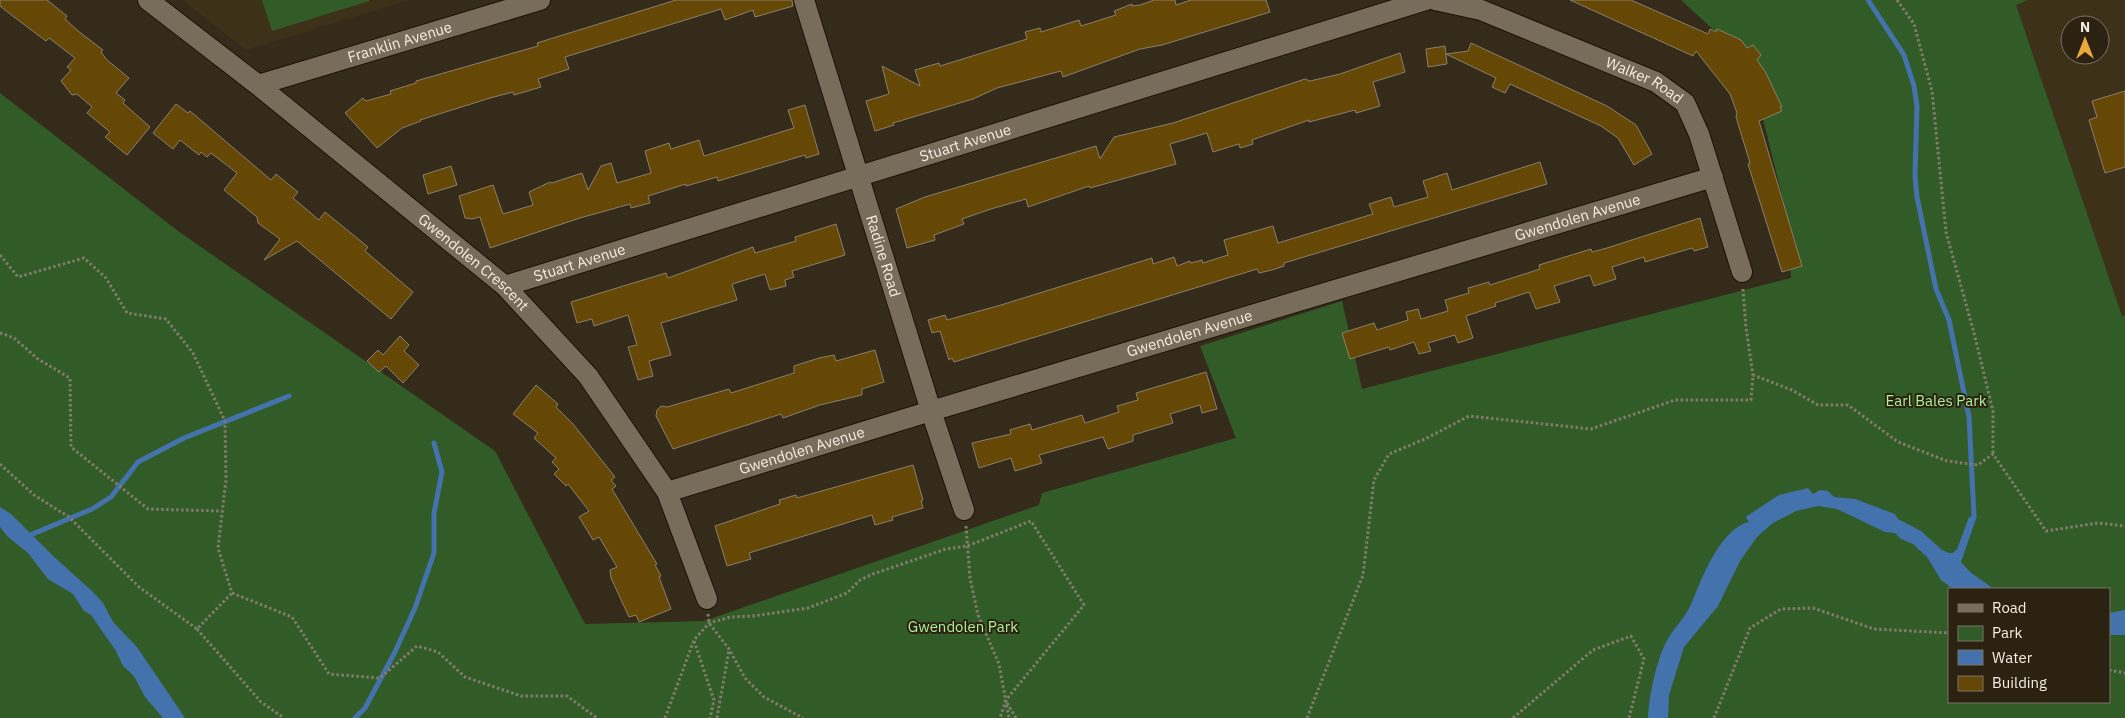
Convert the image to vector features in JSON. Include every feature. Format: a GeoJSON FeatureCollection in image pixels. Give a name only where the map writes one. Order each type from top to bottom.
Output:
{"type":"FeatureCollection","features":[{"type":"Feature","properties":{"kind":"street","name":"Gwendolen Crescent"},"geometry":{"type":"LineString","coordinates":[[148,0],[258,85],[505,286],[588,376],[667,492],[707,599]]}},
{"type":"Feature","properties":{"kind":"street","name":"Franklin Avenue"},"geometry":{"type":"LineString","coordinates":[[258,85],[540,0]]}},
{"type":"Feature","properties":{"kind":"street","name":"Radine Road"},"geometry":{"type":"LineString","coordinates":[[804,0],[931,410],[964,510]]}},
{"type":"Feature","properties":{"kind":"street","name":"Stuart Avenue"},"geometry":{"type":"LineString","coordinates":[[505,286],[1426,0]]}},
{"type":"Feature","properties":{"kind":"street","name":"Walker Road"},"geometry":{"type":"LineString","coordinates":[[1435,0],[1481,10],[1656,82],[1685,103],[1699,134],[1742,272]]}},
{"type":"Feature","properties":{"kind":"street","name":"Gwendolen Avenue"},"geometry":{"type":"LineString","coordinates":[[667,492],[931,410],[1713,177]]}},
{"type":"Feature","properties":{"kind":"path"},"geometry":{"type":"LineString","coordinates":[[1897,0],[1914,24],[1932,91],[1946,232],[1974,333],[1992,411],[1993,454],[2046,531],[2098,523],[2125,526]]}},
{"type":"Feature","properties":{"kind":"path"},"geometry":{"type":"LineString","coordinates":[[0,255],[18,277],[84,258],[106,278],[127,313],[166,319],[193,353],[225,421],[226,480],[218,548],[232,593]]}},
{"type":"Feature","properties":{"kind":"path"},"geometry":{"type":"LineString","coordinates":[[1307,718],[1363,575],[1374,480],[1388,454],[1425,439],[1469,416],[1591,429],[1675,400],[1751,400],[1753,375],[1746,328],[1742,272]]}},
{"type":"Feature","properties":{"kind":"path"},"geometry":{"type":"LineString","coordinates":[[0,333],[14,338],[38,359],[70,378],[71,447],[148,510],[222,511]]}},
{"type":"Feature","properties":{"kind":"path"},"geometry":{"type":"LineString","coordinates":[[1753,375],[1792,390],[1818,405],[1848,405],[1898,442],[1947,461],[1978,465],[1993,454]]}},
{"type":"Feature","properties":{"kind":"path"},"geometry":{"type":"LineString","coordinates":[[0,464],[34,495],[68,517],[140,587],[197,629],[261,702],[284,718]]}},
{"type":"Feature","properties":{"kind":"path"},"geometry":{"type":"LineString","coordinates":[[964,510],[970,578],[978,615],[999,664],[1009,718]]}},
{"type":"Feature","properties":{"kind":"path"},"geometry":{"type":"LineString","coordinates":[[666,718],[694,640],[710,622],[730,617],[753,616],[808,608],[847,593],[860,580],[873,574],[946,549],[967,546],[1031,521],[1084,604],[1006,700],[1000,718]]}},
{"type":"Feature","properties":{"kind":"path"},"geometry":{"type":"LineString","coordinates":[[197,629],[232,593]]}},
{"type":"Feature","properties":{"kind":"path"},"geometry":{"type":"LineString","coordinates":[[232,593],[292,617],[329,674],[380,678],[417,646],[438,652],[465,677],[521,696],[567,696],[597,718]]}},
{"type":"Feature","properties":{"kind":"path"},"geometry":{"type":"LineString","coordinates":[[707,599],[710,622],[729,649],[745,678],[764,697],[803,718]]}},
{"type":"Feature","properties":{"kind":"path"},"geometry":{"type":"LineString","coordinates":[[1714,718],[1750,628],[1781,609],[1813,608],[1874,629],[1948,633]]}},
{"type":"Feature","properties":{"kind":"path"},"geometry":{"type":"LineString","coordinates":[[1513,718],[1594,650],[1631,636],[1644,659],[1629,718]]}},
{"type":"Feature","properties":{"kind":"path"},"geometry":{"type":"LineString","coordinates":[[694,640],[714,700],[710,718]]}},
{"type":"Feature","properties":{"kind":"path"},"geometry":{"type":"LineString","coordinates":[[717,718],[729,649]]}},
{"type":"Feature","properties":{"kind":"path"},"geometry":{"type":"LineString","coordinates":[[2110,670],[2125,673]]}},
{"type":"Feature","properties":{"kind":"path"},"geometry":{"type":"LineString","coordinates":[[1006,700],[1016,718]]}},
{"type":"Feature","properties":{"kind":"shaded area"},"geometry":{"type":"Polygon","coordinates":[[[182,0],[409,0],[246,50],[182,0]]]}},
{"type":"Feature","properties":{"kind":"shaded area"},"geometry":{"type":"Polygon","coordinates":[[[2028,0],[2125,0],[2125,315],[2122,316],[2016,4],[2028,0]]]}},
{"type":"Feature","properties":{"kind":"green space"},"geometry":{"type":"Polygon","coordinates":[[[262,0],[369,0],[369,1],[272,31],[262,0]]]}},
{"type":"Feature","properties":{"kind":"green space"},"geometry":{"type":"Polygon","coordinates":[[[1681,0],[2028,0],[2016,5],[2122,316],[2125,315],[2125,718],[0,718],[0,93],[178,231],[495,451],[585,624],[704,621],[1039,505],[1042,493],[1236,438],[1200,346],[1342,301],[1362,389],[1791,278],[1786,212],[1751,70],[1729,44],[1681,0]]]}},
{"type":"Feature","properties":{"kind":"water"},"geometry":{"type":"Polygon","coordinates":[[[1808,488],[1813,494],[1820,490],[1828,491],[1834,497],[1855,499],[1895,514],[1898,519],[1921,531],[1942,550],[1949,553],[1953,553],[1957,549],[1969,517],[1977,516],[1961,562],[1970,572],[1993,588],[1952,588],[1941,580],[1927,557],[1913,544],[1901,539],[1895,533],[1885,532],[1837,509],[1818,506],[1796,511],[1773,523],[1757,537],[1740,561],[1718,606],[1684,647],[1669,695],[1668,718],[1648,718],[1654,676],[1665,645],[1690,607],[1707,567],[1721,543],[1739,526],[1749,522],[1746,518],[1747,516],[1779,495],[1808,488]]]}},
{"type":"Feature","properties":{"kind":"water"},"geometry":{"type":"Polygon","coordinates":[[[0,507],[11,514],[103,603],[113,622],[137,647],[185,718],[163,718],[145,697],[134,676],[123,666],[116,651],[91,615],[84,611],[73,594],[48,579],[28,553],[8,537],[0,527],[0,507]]]}},
{"type":"Feature","properties":{"kind":"water"},"geometry":{"type":"Polygon","coordinates":[[[2125,610],[2125,635],[2110,635],[2110,613],[2125,610]]]}},
{"type":"Feature","properties":{"kind":"building"},"geometry":{"type":"Polygon","coordinates":[[[0,0],[47,0],[67,16],[65,19],[78,31],[103,50],[101,52],[107,60],[129,78],[116,93],[125,100],[123,103],[150,127],[127,155],[105,137],[110,132],[87,113],[92,107],[77,94],[72,95],[61,81],[71,70],[67,67],[75,58],[49,38],[46,41],[14,17],[0,6],[0,0]]]}},
{"type":"Feature","properties":{"kind":"building"},"geometry":{"type":"Polygon","coordinates":[[[676,0],[792,0],[793,6],[755,17],[753,10],[725,20],[721,9],[565,57],[569,69],[538,79],[541,87],[514,95],[513,92],[490,98],[420,120],[402,128],[377,148],[345,113],[363,98],[366,101],[391,94],[390,91],[416,83],[416,81],[538,46],[537,43],[676,0]]]}},
{"type":"Feature","properties":{"kind":"building"},"geometry":{"type":"Polygon","coordinates":[[[1154,0],[1175,0],[1176,5],[1191,0],[1266,0],[1270,12],[1162,45],[1140,49],[1063,77],[1061,71],[997,88],[973,99],[893,123],[894,125],[875,131],[866,101],[889,94],[882,66],[920,86],[915,70],[939,63],[940,66],[1027,39],[1025,32],[1040,28],[1041,32],[1079,20],[1081,26],[1116,15],[1114,11],[1132,4],[1132,6],[1140,5],[1154,0]]]}},
{"type":"Feature","properties":{"kind":"building"},"geometry":{"type":"Polygon","coordinates":[[[1570,0],[1631,0],[1708,34],[1710,29],[1716,32],[1717,29],[1741,40],[1747,48],[1753,45],[1761,55],[1757,60],[1766,73],[1782,107],[1780,107],[1782,111],[1759,121],[1802,266],[1782,272],[1748,164],[1750,163],[1730,94],[1696,51],[1693,56],[1570,0]]]}},
{"type":"Feature","properties":{"kind":"building"},"geometry":{"type":"Polygon","coordinates":[[[1471,43],[1607,106],[1636,125],[1652,154],[1634,165],[1618,138],[1601,126],[1510,84],[1505,93],[1492,87],[1496,78],[1446,54],[1468,51],[1471,43]]]}},
{"type":"Feature","properties":{"kind":"building"},"geometry":{"type":"Polygon","coordinates":[[[1445,46],[1447,64],[1428,67],[1426,49],[1445,46]]]}},
{"type":"Feature","properties":{"kind":"building"},"geometry":{"type":"Polygon","coordinates":[[[1400,53],[1405,72],[1373,82],[1380,106],[1356,113],[1355,110],[1309,122],[1309,120],[1252,140],[1253,144],[1240,148],[1239,144],[1213,152],[1207,133],[1170,144],[1176,164],[1090,188],[1089,186],[1028,207],[1026,199],[991,209],[962,219],[964,224],[934,235],[935,240],[907,248],[896,209],[925,197],[1096,146],[1100,159],[1114,137],[1173,123],[1305,79],[1310,81],[1340,74],[1400,53]]]}},
{"type":"Feature","properties":{"kind":"building"},"geometry":{"type":"Polygon","coordinates":[[[2125,91],[2125,167],[2105,173],[2089,120],[2097,117],[2092,101],[2125,91]]]}},
{"type":"Feature","properties":{"kind":"building"},"geometry":{"type":"Polygon","coordinates":[[[176,104],[188,113],[190,111],[271,180],[276,174],[298,192],[293,198],[319,220],[325,212],[368,247],[365,251],[413,292],[391,319],[297,241],[264,260],[280,239],[258,223],[257,217],[224,190],[237,173],[211,153],[207,157],[201,152],[199,155],[180,140],[173,149],[153,133],[176,104]]]}},
{"type":"Feature","properties":{"kind":"building"},"geometry":{"type":"Polygon","coordinates":[[[805,105],[819,154],[806,158],[805,155],[718,181],[717,177],[686,186],[686,184],[648,196],[650,203],[631,208],[630,204],[580,218],[490,248],[480,217],[465,218],[459,196],[493,185],[503,214],[533,205],[529,192],[550,182],[552,183],[582,173],[588,190],[601,166],[611,163],[617,183],[651,173],[645,151],[669,143],[671,149],[699,140],[704,156],[794,128],[788,110],[805,105]]]}},
{"type":"Feature","properties":{"kind":"building"},"geometry":{"type":"Polygon","coordinates":[[[1540,162],[1547,184],[1284,263],[1284,266],[1272,270],[1259,273],[1257,269],[954,362],[952,358],[949,360],[940,331],[932,333],[928,320],[945,315],[947,320],[1152,258],[1153,264],[1174,257],[1177,266],[1190,261],[1191,263],[1202,260],[1203,263],[1228,255],[1224,240],[1273,226],[1278,243],[1373,214],[1369,204],[1391,197],[1394,207],[1428,197],[1423,181],[1447,173],[1452,190],[1540,162]]]}},
{"type":"Feature","properties":{"kind":"building"},"geometry":{"type":"Polygon","coordinates":[[[451,166],[457,185],[428,194],[423,175],[451,166]]]}},
{"type":"Feature","properties":{"kind":"building"},"geometry":{"type":"Polygon","coordinates":[[[1700,218],[1708,247],[1694,251],[1692,248],[1645,262],[1644,257],[1612,267],[1616,279],[1594,286],[1590,275],[1554,286],[1560,302],[1536,309],[1529,292],[1495,303],[1496,306],[1466,316],[1473,338],[1458,343],[1455,335],[1428,343],[1431,351],[1419,354],[1414,342],[1390,350],[1389,347],[1350,359],[1342,333],[1374,323],[1377,330],[1408,320],[1406,312],[1418,309],[1421,319],[1448,311],[1445,300],[1469,293],[1468,288],[1489,282],[1490,285],[1540,269],[1539,265],[1591,249],[1592,252],[1607,248],[1700,218]]]}},
{"type":"Feature","properties":{"kind":"building"},"geometry":{"type":"Polygon","coordinates":[[[836,224],[845,255],[792,271],[794,277],[785,280],[786,286],[770,290],[765,274],[732,284],[737,300],[661,323],[671,355],[649,361],[653,376],[638,380],[628,347],[637,345],[628,315],[594,326],[592,319],[577,323],[571,302],[666,273],[668,278],[753,247],[755,253],[796,241],[795,237],[836,224]]]}},
{"type":"Feature","properties":{"kind":"building"},"geometry":{"type":"Polygon","coordinates":[[[400,336],[409,345],[404,351],[419,365],[403,383],[386,366],[379,372],[367,361],[378,350],[383,355],[400,336]]]}},
{"type":"Feature","properties":{"kind":"building"},"geometry":{"type":"Polygon","coordinates":[[[875,350],[884,382],[862,389],[862,395],[820,405],[783,418],[781,414],[673,449],[656,416],[657,410],[661,406],[667,407],[729,389],[731,393],[794,373],[794,366],[819,358],[834,355],[836,361],[875,350]]]}},
{"type":"Feature","properties":{"kind":"building"},"geometry":{"type":"Polygon","coordinates":[[[1206,372],[1217,409],[1202,413],[1200,405],[1170,414],[1173,423],[1133,435],[1133,441],[1108,449],[1103,437],[1039,455],[1042,463],[1015,471],[1011,458],[979,468],[972,443],[1011,434],[1010,430],[1030,424],[1032,430],[1082,415],[1085,423],[1119,412],[1117,406],[1138,400],[1136,393],[1206,372]]]}},
{"type":"Feature","properties":{"kind":"building"},"geometry":{"type":"Polygon","coordinates":[[[536,385],[558,404],[556,407],[573,424],[615,477],[611,480],[616,486],[612,489],[657,564],[655,565],[661,576],[659,577],[671,609],[639,622],[636,615],[629,617],[611,578],[610,570],[617,567],[599,537],[593,540],[579,517],[589,511],[568,484],[566,486],[554,474],[559,469],[552,462],[556,458],[534,438],[538,433],[513,414],[536,385]]]}},
{"type":"Feature","properties":{"kind":"building"},"geometry":{"type":"Polygon","coordinates":[[[913,465],[923,500],[921,501],[923,508],[892,517],[893,520],[875,525],[872,515],[749,553],[751,559],[727,566],[715,526],[780,504],[779,500],[796,495],[797,498],[913,465]]]}},
{"type":"Feature","properties":{"kind":"waterway"},"geometry":{"type":"LineString","coordinates":[[1868,0],[1904,55],[1914,86],[1917,106],[1915,176],[1917,197],[1936,289],[1949,320],[1969,417],[1974,516],[1971,522]]}},
{"type":"Feature","properties":{"kind":"waterway"},"geometry":{"type":"LineString","coordinates":[[28,536],[92,509],[111,497],[138,462],[184,438],[289,396]]}},
{"type":"Feature","properties":{"kind":"waterway"},"geometry":{"type":"LineString","coordinates":[[355,718],[365,708],[394,654],[415,608],[434,553],[434,513],[442,472],[434,443]]}},
{"type":"Feature","properties":{"kind":"park label","name":"Earl Bales Park"},"geometry":{"type":"Point","coordinates":[1936,401]}},
{"type":"Feature","properties":{"kind":"park label","name":"Gwendolen Park"},"geometry":{"type":"Point","coordinates":[963,627]}}]}
